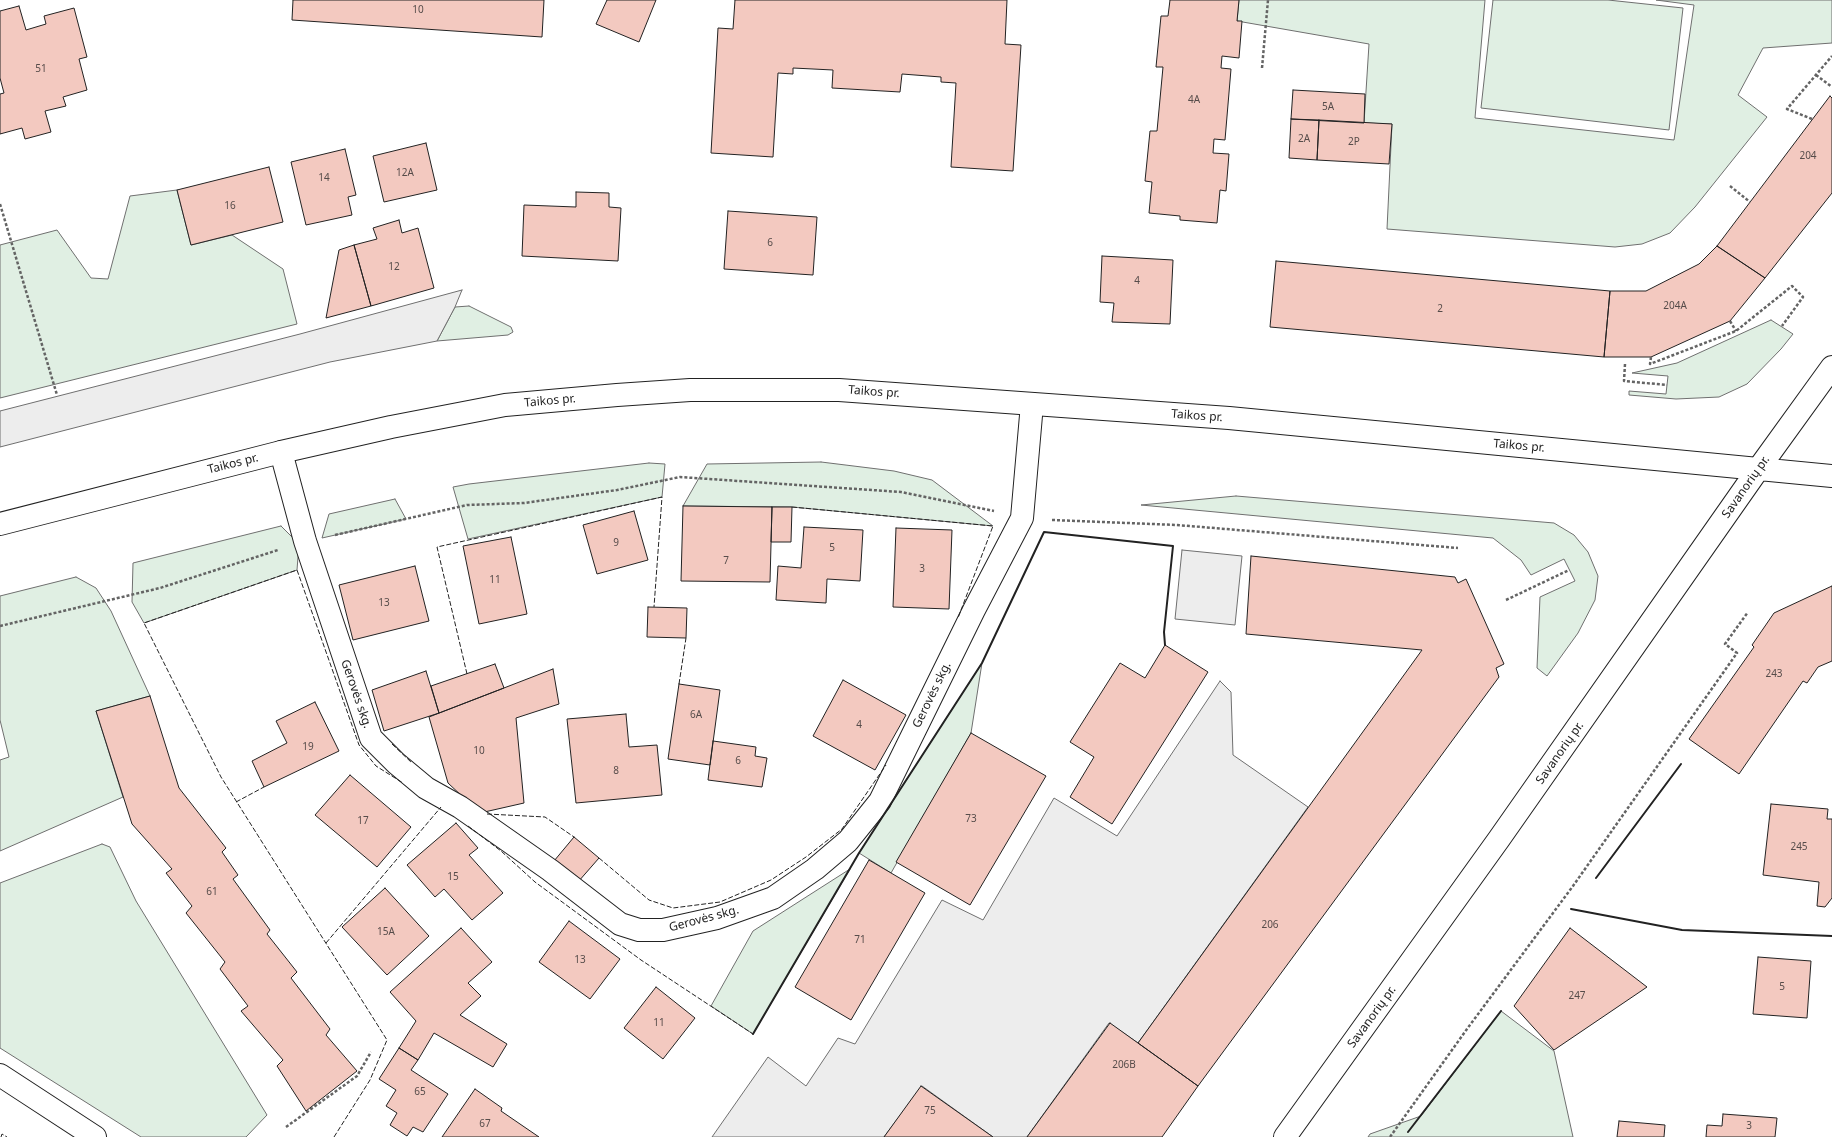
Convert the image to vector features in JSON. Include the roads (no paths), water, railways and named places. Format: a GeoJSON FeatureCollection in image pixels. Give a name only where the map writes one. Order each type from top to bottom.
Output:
{"type":"FeatureCollection","features":[{"type":"Feature","properties":{"kind":"main road","name":"Savanorių pr."},"geometry":{"type":"LineString","coordinates":[[1285,1137],[1513,820],[1759,468],[1832,367]]}},
{"type":"Feature","properties":{"kind":"main road","name":"Taikos pr."},"geometry":{"type":"LineString","coordinates":[[0,524],[281,452],[391,427],[505,404],[690,390],[839,390],[1242,419],[1832,476]]}},
{"type":"Feature","properties":{"kind":"main road","name":"Gerovės skg."},"geometry":{"type":"LineString","coordinates":[[281,452],[305,541],[371,738],[396,764],[426,788],[460,807],[537,861],[620,924],[639,930],[663,930],[717,918],[773,898],[814,869],[848,841],[880,801],[974,610],[1022,518],[1032,404]]}},
{"type":"Feature","properties":{"kind":"main road"},"geometry":{"type":"LineString","coordinates":[[0,1075],[95,1137]]}}]}
